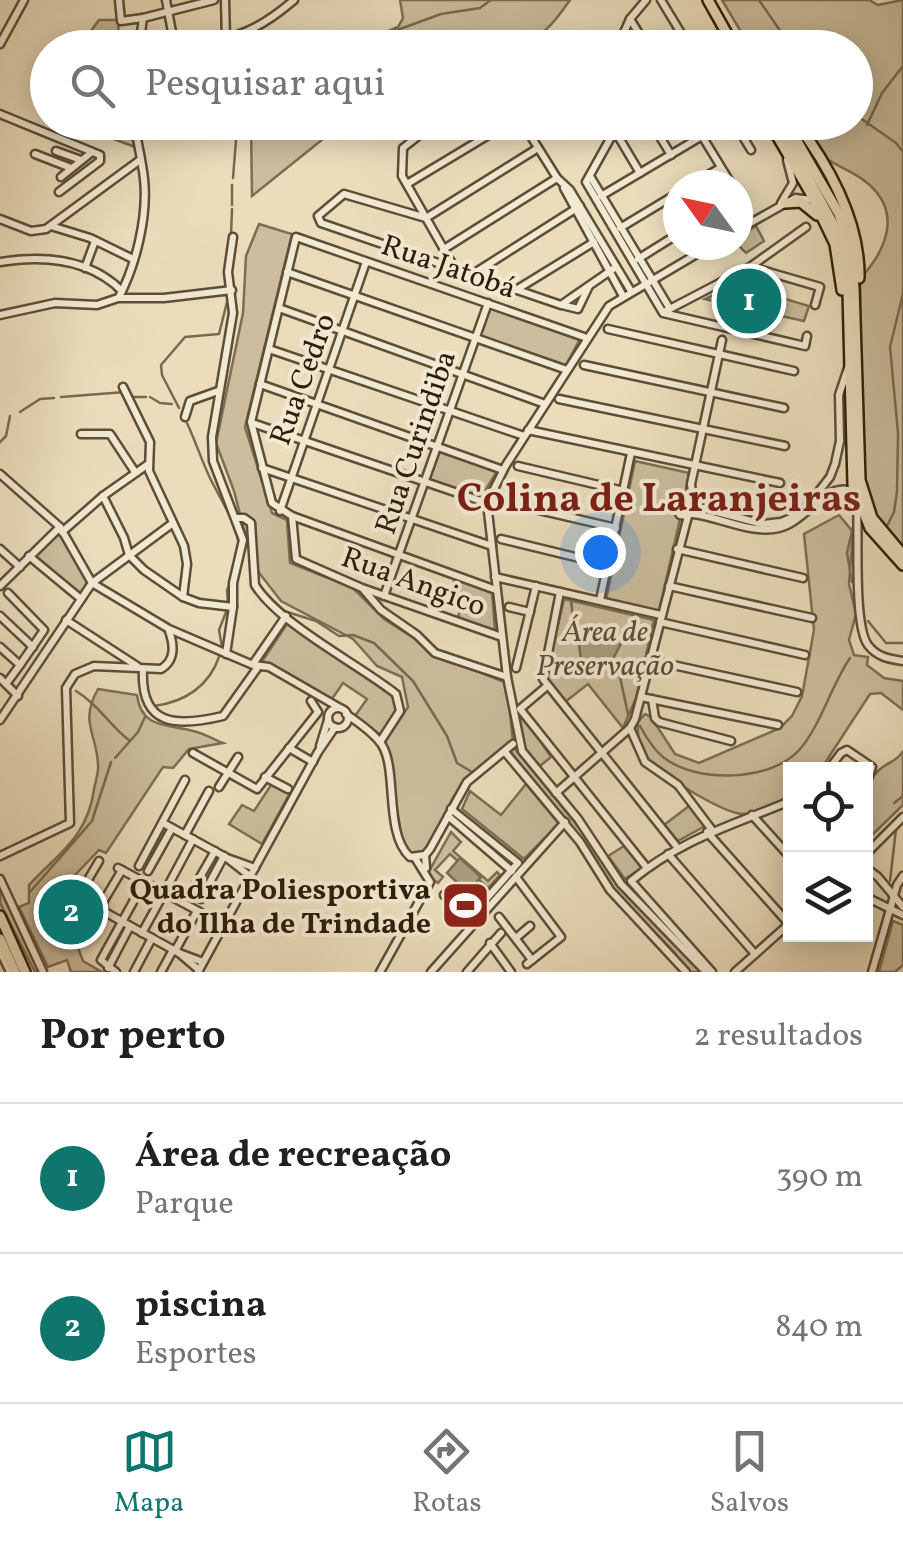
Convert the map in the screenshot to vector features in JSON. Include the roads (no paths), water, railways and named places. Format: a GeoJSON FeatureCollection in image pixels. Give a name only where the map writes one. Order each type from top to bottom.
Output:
{"type":"FeatureCollection","features":[{"type":"Feature","properties":{"kind":"main road"},"geometry":{"type":"LineString","coordinates":[[711,0],[728,30]]}},
{"type":"Feature","properties":{"kind":"main road"},"geometry":{"type":"LineString","coordinates":[[778,140],[826,220],[840,216]]}},
{"type":"Feature","properties":{"kind":"main road"},"geometry":{"type":"LineString","coordinates":[[780,140],[782,149]]}},
{"type":"Feature","properties":{"kind":"main road"},"geometry":{"type":"LineString","coordinates":[[795,140],[840,216],[856,497],[876,538],[903,565]]}},
{"type":"Feature","properties":{"kind":"main road"},"geometry":{"type":"LineString","coordinates":[[807,140],[859,264],[855,305],[860,480],[872,518],[903,555]]}},
{"type":"Feature","properties":{"kind":"main road"},"geometry":{"type":"LineString","coordinates":[[813,200],[838,256],[848,328]]}},
{"type":"Feature","properties":{"kind":"main road"},"geometry":{"type":"LineString","coordinates":[[781,205],[808,205],[831,236]]}},
{"type":"Feature","properties":{"kind":"main road"},"geometry":{"type":"LineString","coordinates":[[0,916],[25,972]]}},
{"type":"Feature","properties":{"kind":"main road"},"geometry":{"type":"LineString","coordinates":[[0,939],[13,972]]}},
{"type":"Feature","properties":{"kind":"street"},"geometry":{"type":"LineString","coordinates":[[0,44],[24,0]]}},
{"type":"Feature","properties":{"kind":"street"},"geometry":{"type":"LineString","coordinates":[[119,0],[121,21],[214,0]]}},
{"type":"Feature","properties":{"kind":"street"},"geometry":{"type":"LineString","coordinates":[[166,0],[171,30]]}},
{"type":"Feature","properties":{"kind":"street"},"geometry":{"type":"LineString","coordinates":[[225,0],[226,30]]}},
{"type":"Feature","properties":{"kind":"street"},"geometry":{"type":"LineString","coordinates":[[251,30],[268,24],[293,0]]}},
{"type":"Feature","properties":{"kind":"street"},"geometry":{"type":"LineString","coordinates":[[625,30],[646,0]]}},
{"type":"Feature","properties":{"kind":"street"},"geometry":{"type":"LineString","coordinates":[[662,0],[680,30]]}},
{"type":"Feature","properties":{"kind":"street"},"geometry":{"type":"LineString","coordinates":[[141,30],[143,18]]}},
{"type":"Feature","properties":{"kind":"street"},"geometry":{"type":"LineString","coordinates":[[630,19],[637,30]]}},
{"type":"Feature","properties":{"kind":"street"},"geometry":{"type":"LineString","coordinates":[[0,114],[30,126]]}},
{"type":"Feature","properties":{"kind":"street"},"geometry":{"type":"LineString","coordinates":[[59,192],[100,161],[100,155],[64,140]]}},
{"type":"Feature","properties":{"kind":"street"},"geometry":{"type":"LineString","coordinates":[[120,294],[133,259],[143,206],[144,179],[137,140]]}},
{"type":"Feature","properties":{"kind":"street"},"geometry":{"type":"LineString","coordinates":[[413,140],[403,148],[402,176],[454,268]]}},
{"type":"Feature","properties":{"kind":"street"},"geometry":{"type":"LineString","coordinates":[[406,184],[480,140]]}},
{"type":"Feature","properties":{"kind":"street"},"geometry":{"type":"LineString","coordinates":[[533,140],[557,178],[570,190],[627,294]]}},
{"type":"Feature","properties":{"kind":"street"},"geometry":{"type":"LineString","coordinates":[[608,140],[590,176],[599,198],[668,312],[805,346],[807,336]]}},
{"type":"Feature","properties":{"kind":"street"},"geometry":{"type":"LineString","coordinates":[[622,140],[640,173]]}},
{"type":"Feature","properties":{"kind":"street"},"geometry":{"type":"LineString","coordinates":[[662,140],[671,154]]}},
{"type":"Feature","properties":{"kind":"street"},"geometry":{"type":"LineString","coordinates":[[599,198],[695,140]]}},
{"type":"Feature","properties":{"kind":"street"},"geometry":{"type":"LineString","coordinates":[[704,140],[720,168],[717,170]]}},
{"type":"Feature","properties":{"kind":"street"},"geometry":{"type":"LineString","coordinates":[[744,140],[750,150]]}},
{"type":"Feature","properties":{"kind":"street"},"geometry":{"type":"LineString","coordinates":[[538,148],[426,218],[344,194],[317,218],[321,223],[578,309],[590,285]]}},
{"type":"Feature","properties":{"kind":"street"},"geometry":{"type":"LineString","coordinates":[[781,205],[792,183],[782,149]]}},
{"type":"Feature","properties":{"kind":"street"},"geometry":{"type":"LineString","coordinates":[[56,151],[82,160]]}},
{"type":"Feature","properties":{"kind":"street"},"geometry":{"type":"LineString","coordinates":[[61,177],[93,152]]}},
{"type":"Feature","properties":{"kind":"street"},"geometry":{"type":"LineString","coordinates":[[35,154],[72,168]]}},
{"type":"Feature","properties":{"kind":"street"},"geometry":{"type":"LineString","coordinates":[[0,219],[31,231],[50,226],[140,160]]}},
{"type":"Feature","properties":{"kind":"street"},"geometry":{"type":"LineString","coordinates":[[444,249],[557,178]]}},
{"type":"Feature","properties":{"kind":"street"},"geometry":{"type":"LineString","coordinates":[[753,221],[798,197],[813,200]]}},
{"type":"Feature","properties":{"kind":"street"},"geometry":{"type":"LineString","coordinates":[[618,229],[663,202]]}},
{"type":"Feature","properties":{"kind":"street"},"geometry":{"type":"LineString","coordinates":[[473,274],[578,208]]}},
{"type":"Feature","properties":{"kind":"street"},"geometry":{"type":"LineString","coordinates":[[50,226],[96,240],[133,259]]}},
{"type":"Feature","properties":{"kind":"street"},"geometry":{"type":"LineString","coordinates":[[668,312],[750,267],[806,227]]}},
{"type":"Feature","properties":{"kind":"street"},"geometry":{"type":"LineString","coordinates":[[226,654],[242,540],[213,461],[212,428],[232,313],[228,272],[232,237]]}},
{"type":"Feature","properties":{"kind":"street","name":"Rua Jatobá"},"geometry":{"type":"LineString","coordinates":[[287,272],[296,237],[588,338]]}},
{"type":"Feature","properties":{"kind":"street"},"geometry":{"type":"LineString","coordinates":[[85,268],[96,240]]}},
{"type":"Feature","properties":{"kind":"street"},"geometry":{"type":"LineString","coordinates":[[516,290],[596,240]]}},
{"type":"Feature","properties":{"kind":"street"},"geometry":{"type":"LineString","coordinates":[[636,260],[663,243]]}},
{"type":"Feature","properties":{"kind":"street"},"geometry":{"type":"LineString","coordinates":[[0,262],[52,258],[85,268],[120,294]]}},
{"type":"Feature","properties":{"kind":"street"},"geometry":{"type":"LineString","coordinates":[[522,751],[507,678],[487,503],[503,470],[609,306],[686,260]]}},
{"type":"Feature","properties":{"kind":"street","name":"Rua Cedro"},"geometry":{"type":"LineString","coordinates":[[280,511],[366,261]]}},
{"type":"Feature","properties":{"kind":"street"},"geometry":{"type":"LineString","coordinates":[[750,267],[820,287],[816,305]]}},
{"type":"Feature","properties":{"kind":"street"},"geometry":{"type":"LineString","coordinates":[[560,304],[613,269]]}},
{"type":"Feature","properties":{"kind":"street"},"geometry":{"type":"LineString","coordinates":[[496,590],[292,516],[280,511],[270,498],[251,422],[287,272],[566,370]]}},
{"type":"Feature","properties":{"kind":"street"},"geometry":{"type":"LineString","coordinates":[[0,315],[55,303],[96,305],[120,294],[164,298],[232,290]]}},
{"type":"Feature","properties":{"kind":"street","name":"Rua Curindiba"},"geometry":{"type":"LineString","coordinates":[[384,596],[488,303]]}},
{"type":"Feature","properties":{"kind":"street"},"geometry":{"type":"LineString","coordinates":[[279,308],[545,404]]}},
{"type":"Feature","properties":{"kind":"street"},"geometry":{"type":"LineString","coordinates":[[608,330],[794,371]]}},
{"type":"Feature","properties":{"kind":"street"},"geometry":{"type":"LineString","coordinates":[[556,793],[630,728],[642,698],[689,509],[694,466],[722,340]]}},
{"type":"Feature","properties":{"kind":"street"},"geometry":{"type":"LineString","coordinates":[[270,349],[526,433],[780,484]]}},
{"type":"Feature","properties":{"kind":"street"},"geometry":{"type":"LineString","coordinates":[[689,509],[763,524],[781,522],[810,504],[836,464],[840,395],[849,364]]}},
{"type":"Feature","properties":{"kind":"street"},"geometry":{"type":"LineString","coordinates":[[584,365],[784,408]]}},
{"type":"Feature","properties":{"kind":"street"},"geometry":{"type":"LineString","coordinates":[[260,384],[503,470]]}},
{"type":"Feature","properties":{"kind":"street"},"geometry":{"type":"LineString","coordinates":[[123,387],[150,442],[147,465],[186,554],[182,597]]}},
{"type":"Feature","properties":{"kind":"street"},"geometry":{"type":"LineString","coordinates":[[185,417],[190,401],[219,390]]}},
{"type":"Feature","properties":{"kind":"street"},"geometry":{"type":"LineString","coordinates":[[559,400],[784,446]]}},
{"type":"Feature","properties":{"kind":"street"},"geometry":{"type":"LineString","coordinates":[[251,422],[487,503]]}},
{"type":"Feature","properties":{"kind":"street"},"geometry":{"type":"LineString","coordinates":[[81,434],[110,434],[136,472]]}},
{"type":"Feature","properties":{"kind":"street"},"geometry":{"type":"LineString","coordinates":[[600,600],[631,454]]}},
{"type":"Feature","properties":{"kind":"street"},"geometry":{"type":"LineString","coordinates":[[0,586],[61,529],[147,465]]}},
{"type":"Feature","properties":{"kind":"street"},"geometry":{"type":"LineString","coordinates":[[518,466],[624,491]]}},
{"type":"Feature","properties":{"kind":"street"},"geometry":{"type":"LineString","coordinates":[[262,468],[492,546]]}},
{"type":"Feature","properties":{"kind":"street"},"geometry":{"type":"LineString","coordinates":[[0,474],[61,529],[92,583],[169,630],[256,666],[269,667],[343,711],[380,742],[402,850],[410,858],[425,854]]}},
{"type":"Feature","properties":{"kind":"street"},"geometry":{"type":"LineString","coordinates":[[689,509],[774,529],[801,519],[831,492],[845,488],[856,497],[862,631],[882,658],[903,661]]}},
{"type":"Feature","properties":{"kind":"street"},"geometry":{"type":"LineString","coordinates":[[103,496],[129,556],[182,597],[233,606]]}},
{"type":"Feature","properties":{"kind":"street"},"geometry":{"type":"LineString","coordinates":[[496,500],[616,528]]}},
{"type":"Feature","properties":{"kind":"street","name":"Rua Angico"},"geometry":{"type":"LineString","coordinates":[[292,516],[296,559],[362,588],[502,637]]}},
{"type":"Feature","properties":{"kind":"street"},"geometry":{"type":"LineString","coordinates":[[236,518],[251,523],[255,585],[286,616],[396,694],[400,711],[380,742]]}},
{"type":"Feature","properties":{"kind":"street"},"geometry":{"type":"LineString","coordinates":[[0,720],[92,583],[173,523]]}},
{"type":"Feature","properties":{"kind":"street"},"geometry":{"type":"LineString","coordinates":[[501,539],[608,565]]}},
{"type":"Feature","properties":{"kind":"street"},"geometry":{"type":"LineString","coordinates":[[677,549],[803,578]]}},
{"type":"Feature","properties":{"kind":"street"},"geometry":{"type":"LineString","coordinates":[[0,550],[20,567]]}},
{"type":"Feature","properties":{"kind":"street"},"geometry":{"type":"LineString","coordinates":[[30,556],[81,599]]}},
{"type":"Feature","properties":{"kind":"street"},"geometry":{"type":"LineString","coordinates":[[495,577],[600,600],[805,656]]}},
{"type":"Feature","properties":{"kind":"street"},"geometry":{"type":"LineString","coordinates":[[516,668],[536,586]]}},
{"type":"Feature","properties":{"kind":"street"},"geometry":{"type":"LineString","coordinates":[[669,586],[812,618]]}},
{"type":"Feature","properties":{"kind":"street"},"geometry":{"type":"LineString","coordinates":[[362,588],[380,610],[417,635],[432,651],[507,678]]}},
{"type":"Feature","properties":{"kind":"street"},"geometry":{"type":"LineString","coordinates":[[560,592],[543,668],[547,686],[677,848]]}},
{"type":"Feature","properties":{"kind":"street"},"geometry":{"type":"LineString","coordinates":[[8,594],[44,626],[44,632],[20,665],[3,681],[18,696]]}},
{"type":"Feature","properties":{"kind":"street"},"geometry":{"type":"LineString","coordinates":[[509,608],[530,612]]}},
{"type":"Feature","properties":{"kind":"street"},"geometry":{"type":"LineString","coordinates":[[0,616],[33,647]]}},
{"type":"Feature","properties":{"kind":"street"},"geometry":{"type":"LineString","coordinates":[[66,620],[140,667],[144,693],[154,712],[173,721],[196,722],[223,716],[286,616]]}},
{"type":"Feature","properties":{"kind":"street"},"geometry":{"type":"LineString","coordinates":[[0,856],[70,823],[64,702],[70,681],[94,666],[160,669],[170,660],[174,646],[169,630]]}},
{"type":"Feature","properties":{"kind":"street"},"geometry":{"type":"LineString","coordinates":[[0,647],[20,665]]}},
{"type":"Feature","properties":{"kind":"street"},"geometry":{"type":"LineString","coordinates":[[650,660],[797,692]]}},
{"type":"Feature","properties":{"kind":"street"},"geometry":{"type":"LineString","coordinates":[[547,686],[520,709],[647,868]]}},
{"type":"Feature","properties":{"kind":"street"},"geometry":{"type":"LineString","coordinates":[[322,698],[335,727]]}},
{"type":"Feature","properties":{"kind":"street"},"geometry":{"type":"LineString","coordinates":[[642,698],[778,726]]}},
{"type":"Feature","properties":{"kind":"street"},"geometry":{"type":"LineString","coordinates":[[192,753],[256,790],[318,712],[311,700]]}},
{"type":"Feature","properties":{"kind":"street"},"geometry":{"type":"LineString","coordinates":[[652,700],[659,722],[731,742]]}},
{"type":"Feature","properties":{"kind":"street"},"geometry":{"type":"LineString","coordinates":[[328,716],[343,711]]}},
{"type":"Feature","properties":{"kind":"street"},"geometry":{"type":"LineString","coordinates":[[343,711],[344,725]]}},
{"type":"Feature","properties":{"kind":"street"},"geometry":{"type":"LineString","coordinates":[[318,752],[328,716]]}},
{"type":"Feature","properties":{"kind":"street"},"geometry":{"type":"LineString","coordinates":[[162,972],[176,952],[198,912],[120,869],[103,911],[176,952],[200,968],[318,752],[335,727],[362,726]]}},
{"type":"Feature","properties":{"kind":"street"},"geometry":{"type":"LineString","coordinates":[[425,870],[425,854],[467,782],[514,744],[516,728]]}},
{"type":"Feature","properties":{"kind":"street"},"geometry":{"type":"LineString","coordinates":[[630,728],[644,762],[678,785],[710,831],[783,916]]}},
{"type":"Feature","properties":{"kind":"street"},"geometry":{"type":"LineString","coordinates":[[514,744],[592,837],[621,884],[709,972]]}},
{"type":"Feature","properties":{"kind":"street"},"geometry":{"type":"LineString","coordinates":[[289,748],[313,762]]}},
{"type":"Feature","properties":{"kind":"street"},"geometry":{"type":"LineString","coordinates":[[835,762],[841,752],[848,750],[868,762]]}},
{"type":"Feature","properties":{"kind":"street"},"geometry":{"type":"LineString","coordinates":[[505,752],[565,822],[610,890],[686,972]]}},
{"type":"Feature","properties":{"kind":"street"},"geometry":{"type":"LineString","coordinates":[[219,787],[238,756]]}},
{"type":"Feature","properties":{"kind":"street"},"geometry":{"type":"LineString","coordinates":[[266,777],[288,789]]}},
{"type":"Feature","properties":{"kind":"street"},"geometry":{"type":"LineString","coordinates":[[139,866],[185,780]]}},
{"type":"Feature","properties":{"kind":"street"},"geometry":{"type":"LineString","coordinates":[[170,882],[210,791]]}},
{"type":"Feature","properties":{"kind":"street"},"geometry":{"type":"LineString","coordinates":[[709,972],[631,881],[677,848],[710,831],[783,804]]}},
{"type":"Feature","properties":{"kind":"street"},"geometry":{"type":"LineString","coordinates":[[431,972],[514,874],[518,861],[450,813]]}},
{"type":"Feature","properties":{"kind":"street"},"geometry":{"type":"LineString","coordinates":[[752,816],[785,852]]}},
{"type":"Feature","properties":{"kind":"street"},"geometry":{"type":"LineString","coordinates":[[868,852],[903,817]]}},
{"type":"Feature","properties":{"kind":"street"},"geometry":{"type":"LineString","coordinates":[[444,894],[470,916],[565,822]]}},
{"type":"Feature","properties":{"kind":"street"},"geometry":{"type":"LineString","coordinates":[[163,823],[225,857],[255,868]]}},
{"type":"Feature","properties":{"kind":"street"},"geometry":{"type":"LineString","coordinates":[[148,871],[172,828]]}},
{"type":"Feature","properties":{"kind":"street"},"geometry":{"type":"LineString","coordinates":[[191,893],[214,851]]}},
{"type":"Feature","properties":{"kind":"street"},"geometry":{"type":"LineString","coordinates":[[668,854],[754,954]]}},
{"type":"Feature","properties":{"kind":"street"},"geometry":{"type":"LineString","coordinates":[[225,857],[250,877]]}},
{"type":"Feature","properties":{"kind":"street"},"geometry":{"type":"LineString","coordinates":[[201,899],[225,857]]}},
{"type":"Feature","properties":{"kind":"street"},"geometry":{"type":"LineString","coordinates":[[380,972],[428,887],[430,879],[415,858]]}},
{"type":"Feature","properties":{"kind":"street"},"geometry":{"type":"LineString","coordinates":[[98,861],[80,888],[104,902]]}},
{"type":"Feature","properties":{"kind":"street"},"geometry":{"type":"LineString","coordinates":[[873,873],[903,906]]}},
{"type":"Feature","properties":{"kind":"street"},"geometry":{"type":"LineString","coordinates":[[499,918],[530,962],[561,937],[514,874]]}},
{"type":"Feature","properties":{"kind":"street"},"geometry":{"type":"LineString","coordinates":[[872,972],[889,909],[903,876]]}},
{"type":"Feature","properties":{"kind":"street"},"geometry":{"type":"LineString","coordinates":[[0,879],[44,972]]}},
{"type":"Feature","properties":{"kind":"street"},"geometry":{"type":"LineString","coordinates":[[130,926],[112,970],[101,960],[144,882]]}},
{"type":"Feature","properties":{"kind":"street"},"geometry":{"type":"LineString","coordinates":[[142,933],[164,893]]}},
{"type":"Feature","properties":{"kind":"street"},"geometry":{"type":"LineString","coordinates":[[873,901],[903,915]]}},
{"type":"Feature","properties":{"kind":"street"},"geometry":{"type":"LineString","coordinates":[[516,938],[530,926]]}},
{"type":"Feature","properties":{"kind":"street"},"geometry":{"type":"LineString","coordinates":[[735,972],[783,928]]}},
{"type":"Feature","properties":{"kind":"street"},"geometry":{"type":"LineString","coordinates":[[471,970],[500,933]]}},
{"type":"Feature","properties":{"kind":"street"},"geometry":{"type":"LineString","coordinates":[[134,972],[152,938]]}},
{"type":"Feature","properties":{"kind":"street"},"geometry":{"type":"LineString","coordinates":[[490,943],[511,972]]}},
{"type":"Feature","properties":{"kind":"street"},"geometry":{"type":"LineString","coordinates":[[0,951],[13,972]]}},
{"type":"Feature","properties":{"kind":"street"},"geometry":{"type":"LineString","coordinates":[[438,964],[444,972]]}},
{"type":"Feature","properties":{"kind":"waterway"},"geometry":{"type":"LineString","coordinates":[[397,30],[441,14],[480,8],[491,0]]}},
{"type":"Feature","properties":{"kind":"waterway"},"geometry":{"type":"LineString","coordinates":[[759,0],[780,30]]}},
{"type":"Feature","properties":{"kind":"waterway"},"geometry":{"type":"LineString","coordinates":[[873,112],[903,66]]}},
{"type":"Feature","properties":{"kind":"waterway"},"geometry":{"type":"LineString","coordinates":[[873,127],[903,152]]}},
{"type":"Feature","properties":{"kind":"waterway"},"geometry":{"type":"LineString","coordinates":[[233,178],[236,140]]}},
{"type":"Feature","properties":{"kind":"waterway"},"geometry":{"type":"LineString","coordinates":[[232,185],[232,205]]}},
{"type":"Feature","properties":{"kind":"waterway"},"geometry":{"type":"LineString","coordinates":[[231,235],[232,209]]}},
{"type":"Feature","properties":{"kind":"waterway"},"geometry":{"type":"LineString","coordinates":[[887,526],[897,491],[898,433],[890,347],[903,294]]}},
{"type":"Feature","properties":{"kind":"waterway"},"geometry":{"type":"LineString","coordinates":[[179,408],[161,365],[185,337],[219,334],[228,298]]}},
{"type":"Feature","properties":{"kind":"waterway"},"geometry":{"type":"LineString","coordinates":[[61,397],[125,392]]}},
{"type":"Feature","properties":{"kind":"waterway"},"geometry":{"type":"LineString","coordinates":[[130,397],[146,397]]}},
{"type":"Feature","properties":{"kind":"waterway"},"geometry":{"type":"LineString","coordinates":[[150,397],[172,404]]}},
{"type":"Feature","properties":{"kind":"waterway"},"geometry":{"type":"LineString","coordinates":[[20,412],[40,399],[54,398]]}},
{"type":"Feature","properties":{"kind":"waterway"},"geometry":{"type":"LineString","coordinates":[[182,413],[232,520],[239,546]]}},
{"type":"Feature","properties":{"kind":"waterway"},"geometry":{"type":"LineString","coordinates":[[0,442],[6,436],[10,416]]}},
{"type":"Feature","properties":{"kind":"waterway"},"geometry":{"type":"LineString","coordinates":[[245,515],[255,522],[257,561]]}},
{"type":"Feature","properties":{"kind":"waterway"},"geometry":{"type":"LineString","coordinates":[[852,582],[847,553],[853,527]]}},
{"type":"Feature","properties":{"kind":"waterway"},"geometry":{"type":"LineString","coordinates":[[228,604],[230,583]]}},
{"type":"Feature","properties":{"kind":"waterway"},"geometry":{"type":"LineString","coordinates":[[260,588],[284,611],[316,621],[339,636],[353,635],[374,643],[413,681],[447,736],[457,763],[472,772]]}},
{"type":"Feature","properties":{"kind":"waterway"},"geometry":{"type":"LineString","coordinates":[[571,600],[573,619],[586,640]]}},
{"type":"Feature","properties":{"kind":"waterway"},"geometry":{"type":"LineString","coordinates":[[222,647],[219,630],[228,607]]}},
{"type":"Feature","properties":{"kind":"waterway"},"geometry":{"type":"LineString","coordinates":[[868,621],[886,643],[903,643]]}},
{"type":"Feature","properties":{"kind":"waterway"},"geometry":{"type":"LineString","coordinates":[[154,706],[176,701],[194,691],[209,676],[219,657]]}},
{"type":"Feature","properties":{"kind":"waterway"},"geometry":{"type":"LineString","coordinates":[[640,726],[663,757],[695,772],[734,775],[772,768],[801,748],[850,658]]}},
{"type":"Feature","properties":{"kind":"waterway"},"geometry":{"type":"LineString","coordinates":[[609,661],[620,677],[628,714]]}},
{"type":"Feature","properties":{"kind":"waterway"},"geometry":{"type":"LineString","coordinates":[[76,691],[130,741]]}},
{"type":"Feature","properties":{"kind":"waterway"},"geometry":{"type":"LineString","coordinates":[[115,758],[138,732],[145,717]]}},
{"type":"Feature","properties":{"kind":"waterway"},"geometry":{"type":"LineString","coordinates":[[30,892],[92,821],[111,762]]}},
{"type":"Feature","properties":{"kind":"waterway"},"geometry":{"type":"LineString","coordinates":[[894,803],[903,796]]}},
{"type":"Feature","properties":{"kind":"waterway"},"geometry":{"type":"LineString","coordinates":[[890,881],[896,829]]}},
{"type":"Feature","properties":{"kind":"place","name":"Área de recreação"},"geometry":{"type":"Point","coordinates":[749,301]}},
{"type":"Feature","properties":{"kind":"place","name":"Quadra Poliesportiva do Ilha de Trindade"},"geometry":{"type":"Point","coordinates":[466,906]}},
{"type":"Feature","properties":{"kind":"place","name":"piscina"},"geometry":{"type":"Point","coordinates":[71,912]}},
{"type":"Feature","properties":{"kind":"district","name":"Colina de Laranjeiras"},"geometry":{"type":"Point","coordinates":[659,497]}},
{"type":"Feature","properties":{"kind":"park label","name":"Área de Preservação"},"geometry":{"type":"Point","coordinates":[605,648]}}]}
